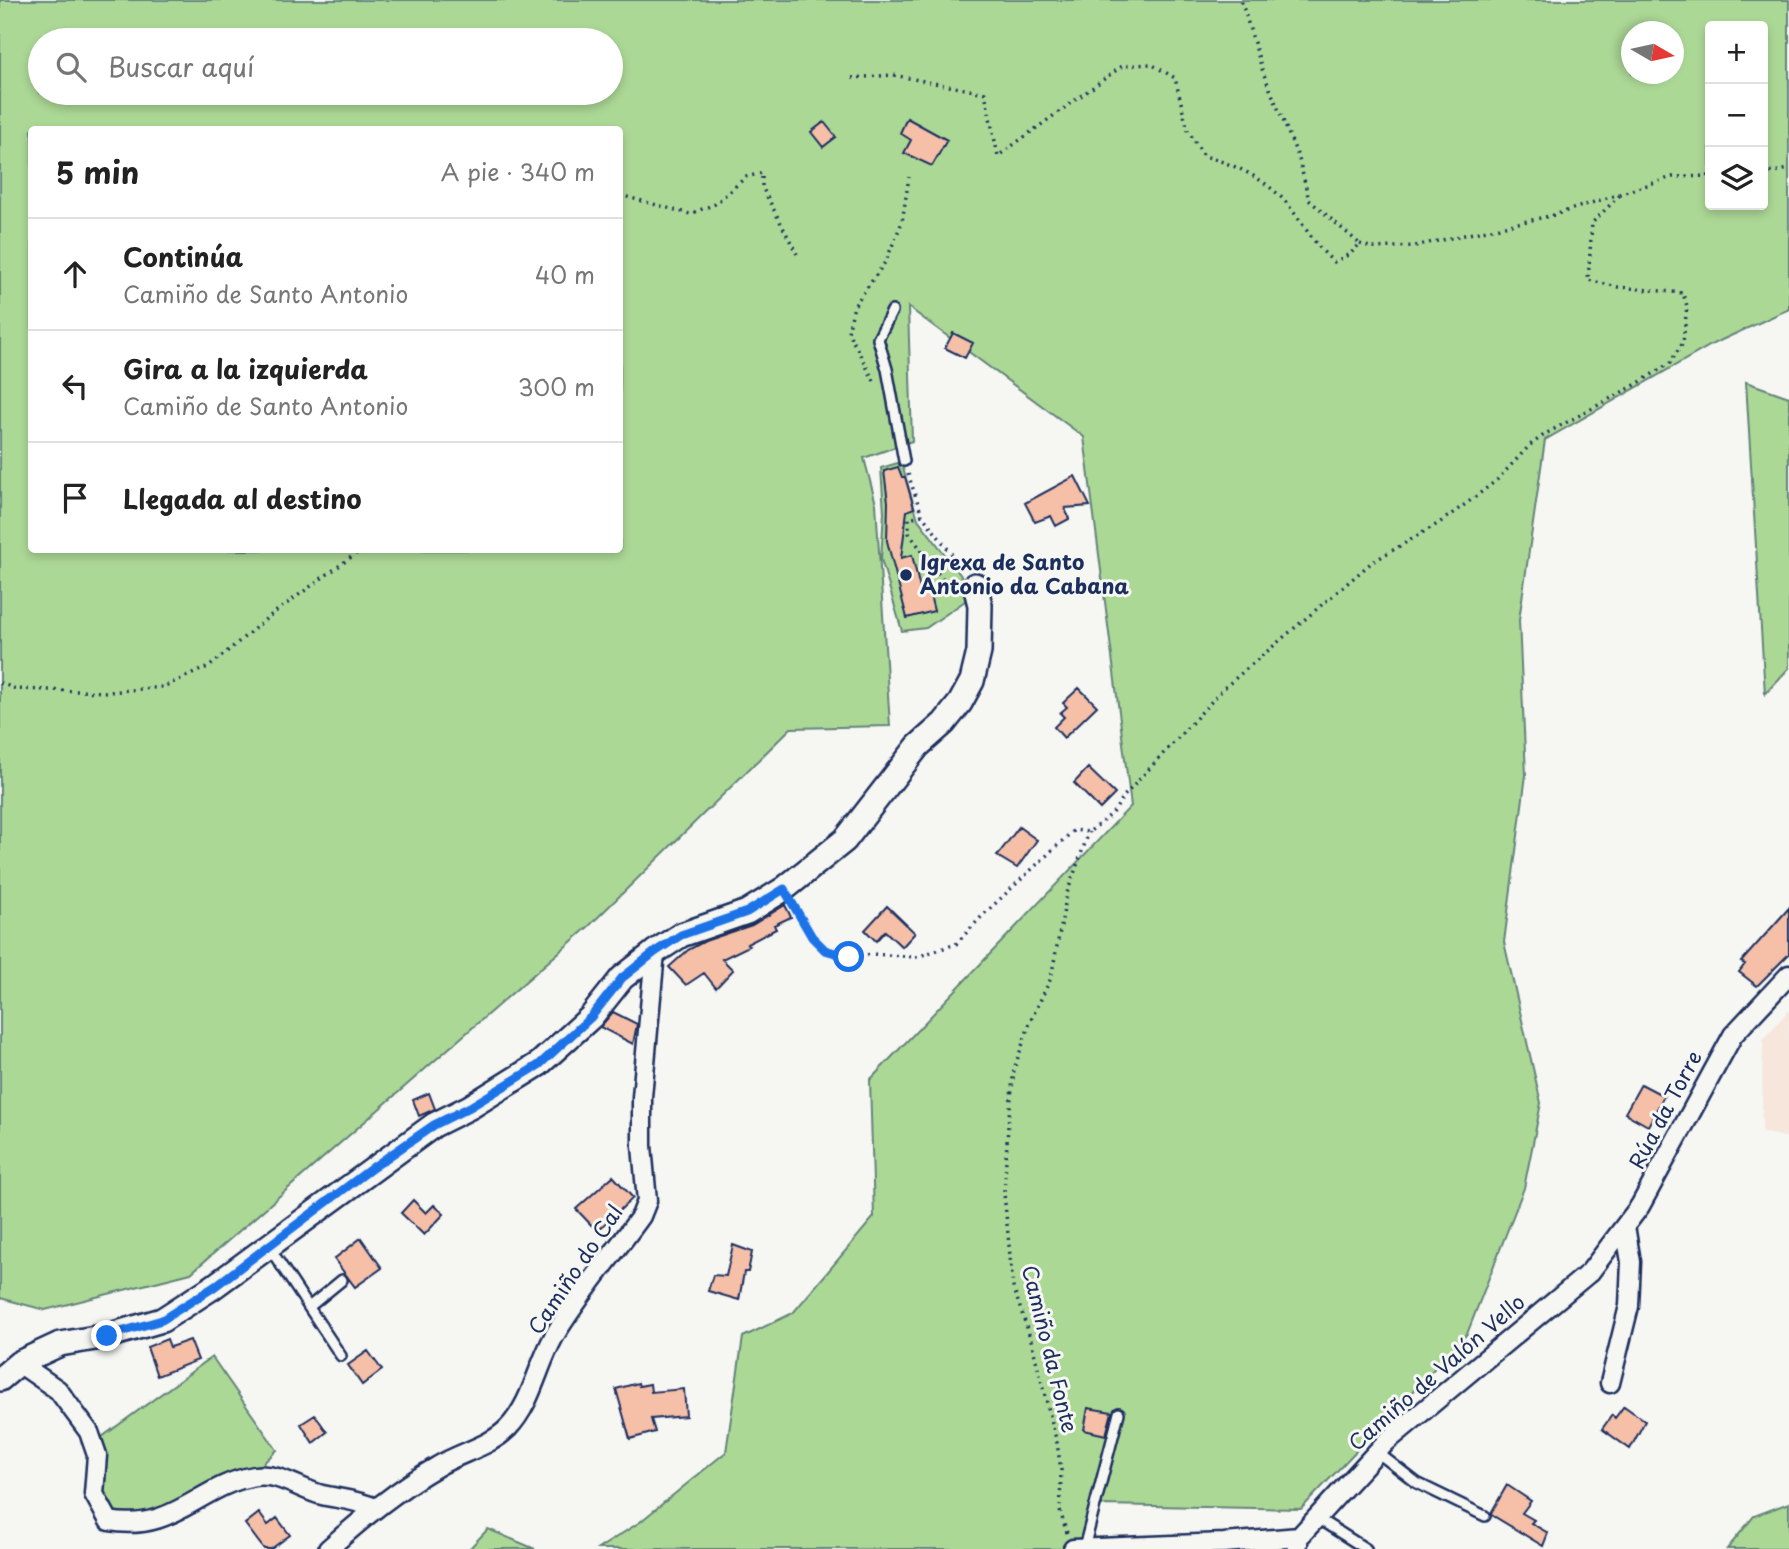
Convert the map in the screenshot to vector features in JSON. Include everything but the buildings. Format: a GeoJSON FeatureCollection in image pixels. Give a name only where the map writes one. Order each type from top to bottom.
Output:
{"type":"FeatureCollection","features":[{"type":"Feature","properties":{"kind":"street"},"geometry":{"type":"LineString","coordinates":[[0,1379],[19,1363],[60,1344],[107,1336],[162,1320],[214,1287],[434,1125],[470,1107],[539,1065],[591,1017],[622,978],[655,952],[681,935],[747,912],[784,889],[845,840],[918,746],[944,723],[960,703],[972,681],[979,652],[980,605],[975,585]]}},
{"type":"Feature","properties":{"kind":"street","name":"Camiño do Cal"},"geometry":{"type":"LineString","coordinates":[[328,1549],[375,1508],[440,1465],[488,1443],[509,1427],[523,1405],[556,1334],[641,1216],[647,1201],[642,1146],[642,1097],[655,952]]}},
{"type":"Feature","properties":{"kind":"street","name":"Rúa da Torre"},"geometry":{"type":"LineString","coordinates":[[1590,1272],[1640,1206],[1733,1035],[1789,975]]}},
{"type":"Feature","properties":{"kind":"street"},"geometry":{"type":"LineString","coordinates":[[1610,1383],[1629,1306],[1631,1262],[1625,1226]]}},
{"type":"Feature","properties":{"kind":"street","name":"Camiño de Valón Vello"},"geometry":{"type":"LineString","coordinates":[[1298,1543],[1377,1452],[1590,1272]]}},
{"type":"Feature","properties":{"kind":"street"},"geometry":{"type":"LineString","coordinates":[[19,1363],[58,1390],[89,1432],[97,1455],[94,1494],[109,1521],[122,1524],[148,1522],[187,1507],[220,1487],[258,1475],[275,1478],[320,1494],[362,1502],[375,1508]]}},
{"type":"Feature","properties":{"kind":"street"},"geometry":{"type":"LineString","coordinates":[[1077,1548],[1298,1543]]}},
{"type":"Feature","properties":{"kind":"lane"},"geometry":{"type":"LineString","coordinates":[[892,311],[878,339],[887,369],[904,461]]}},
{"type":"Feature","properties":{"kind":"lane"},"geometry":{"type":"LineString","coordinates":[[268,1246],[341,1356]]}},
{"type":"Feature","properties":{"kind":"lane"},"geometry":{"type":"LineString","coordinates":[[309,1307],[342,1280]]}},
{"type":"Feature","properties":{"kind":"lane"},"geometry":{"type":"LineString","coordinates":[[1077,1548],[1119,1413]]}},
{"type":"Feature","properties":{"kind":"lane"},"geometry":{"type":"LineString","coordinates":[[1377,1452],[1418,1483],[1485,1516]]}},
{"type":"Feature","properties":{"kind":"lane"},"geometry":{"type":"LineString","coordinates":[[1317,1518],[1366,1549]]}},
{"type":"Feature","properties":{"kind":"path"},"geometry":{"type":"LineString","coordinates":[[1241,0],[1263,72],[1299,159],[1309,200],[1360,244],[1373,248],[1415,246],[1554,215],[1672,177],[1705,176]]}},
{"type":"Feature","properties":{"kind":"path"},"geometry":{"type":"LineString","coordinates":[[852,78],[893,75],[985,93],[998,156],[1122,66],[1151,64],[1175,78],[1188,131],[1204,156],[1230,163],[1259,179],[1290,207],[1320,249],[1334,261],[1350,254],[1360,244]]}},
{"type":"Feature","properties":{"kind":"path"},"geometry":{"type":"LineString","coordinates":[[1768,173],[1789,169]]}},
{"type":"Feature","properties":{"kind":"path"},"geometry":{"type":"LineString","coordinates":[[623,196],[690,214],[715,204],[746,177],[762,173],[762,187],[797,254]]}},
{"type":"Feature","properties":{"kind":"path"},"geometry":{"type":"LineString","coordinates":[[784,889],[812,937],[825,950],[849,957],[872,954],[916,957],[956,944],[984,914],[1074,830],[1089,832],[1112,813],[1124,796],[1224,688],[1337,590],[1371,563],[1439,523],[1474,498],[1498,479],[1530,445],[1547,433],[1670,363],[1683,343],[1687,306],[1683,293],[1618,288],[1588,280],[1592,223],[1623,192]]}},
{"type":"Feature","properties":{"kind":"path"},"geometry":{"type":"LineString","coordinates":[[948,587],[909,533],[909,517],[922,515],[975,585]]}},
{"type":"Feature","properties":{"kind":"path"},"geometry":{"type":"LineString","coordinates":[[0,683],[16,690],[109,692],[163,687],[210,666],[267,618],[357,553]]}},
{"type":"Feature","properties":{"kind":"path","name":"Camiño da Fonte"},"geometry":{"type":"LineString","coordinates":[[1077,1548],[1070,1543],[1060,1511],[1061,1470],[1057,1443],[1031,1340],[1013,1287],[1004,1193],[1014,1069],[1031,1020],[1051,978],[1067,893],[1089,832]]}},
{"type":"Feature","properties":{"kind":"shaded area"},"geometry":{"type":"Polygon","coordinates":[[[1789,1010],[1789,1138],[1762,1132],[1763,1040],[1789,1010]]]}},
{"type":"Feature","properties":{"kind":"green space"},"geometry":{"type":"Polygon","coordinates":[[[0,0],[1789,0],[1789,309],[1713,344],[1545,440],[1519,620],[1526,775],[1504,942],[1541,1103],[1524,1188],[1467,1334],[1301,1509],[1102,1505],[1077,1549],[598,1549],[640,1522],[726,1452],[743,1337],[793,1313],[874,1217],[870,1080],[1131,806],[1084,437],[908,307],[912,441],[864,458],[876,504],[890,726],[791,728],[588,927],[191,1273],[45,1310],[0,1298],[0,0]]]}},
{"type":"Feature","properties":{"kind":"green space"},"geometry":{"type":"Polygon","coordinates":[[[1746,382],[1789,397],[1789,668],[1765,694],[1746,382]]]}},
{"type":"Feature","properties":{"kind":"green space"},"geometry":{"type":"Polygon","coordinates":[[[901,462],[918,519],[968,585],[968,599],[926,628],[902,631],[881,559],[884,512],[881,468],[901,462]]]}},
{"type":"Feature","properties":{"kind":"green space"},"geometry":{"type":"Polygon","coordinates":[[[212,1357],[277,1450],[251,1475],[150,1516],[118,1514],[104,1504],[98,1494],[105,1449],[102,1437],[212,1357]]]}},
{"type":"Feature","properties":{"kind":"green space"},"geometry":{"type":"Polygon","coordinates":[[[1789,1503],[1789,1549],[1727,1549],[1754,1516],[1789,1503]]]}},
{"type":"Feature","properties":{"kind":"green space"},"geometry":{"type":"Polygon","coordinates":[[[488,1529],[535,1549],[469,1549],[488,1529]]]}},
{"type":"Feature","properties":{"kind":"place","name":"Igrexa de Santo Antonio da Cabana"},"geometry":{"type":"Point","coordinates":[906,575]}},
{"type":"Feature","properties":{"kind":"route"},"geometry":{"type":"LineString","coordinates":[[107,1336],[162,1320],[214,1287],[372,1168],[434,1125],[470,1107],[539,1065],[591,1017],[622,978],[681,935],[747,912],[784,889],[812,937],[825,950],[849,957]]}}]}
